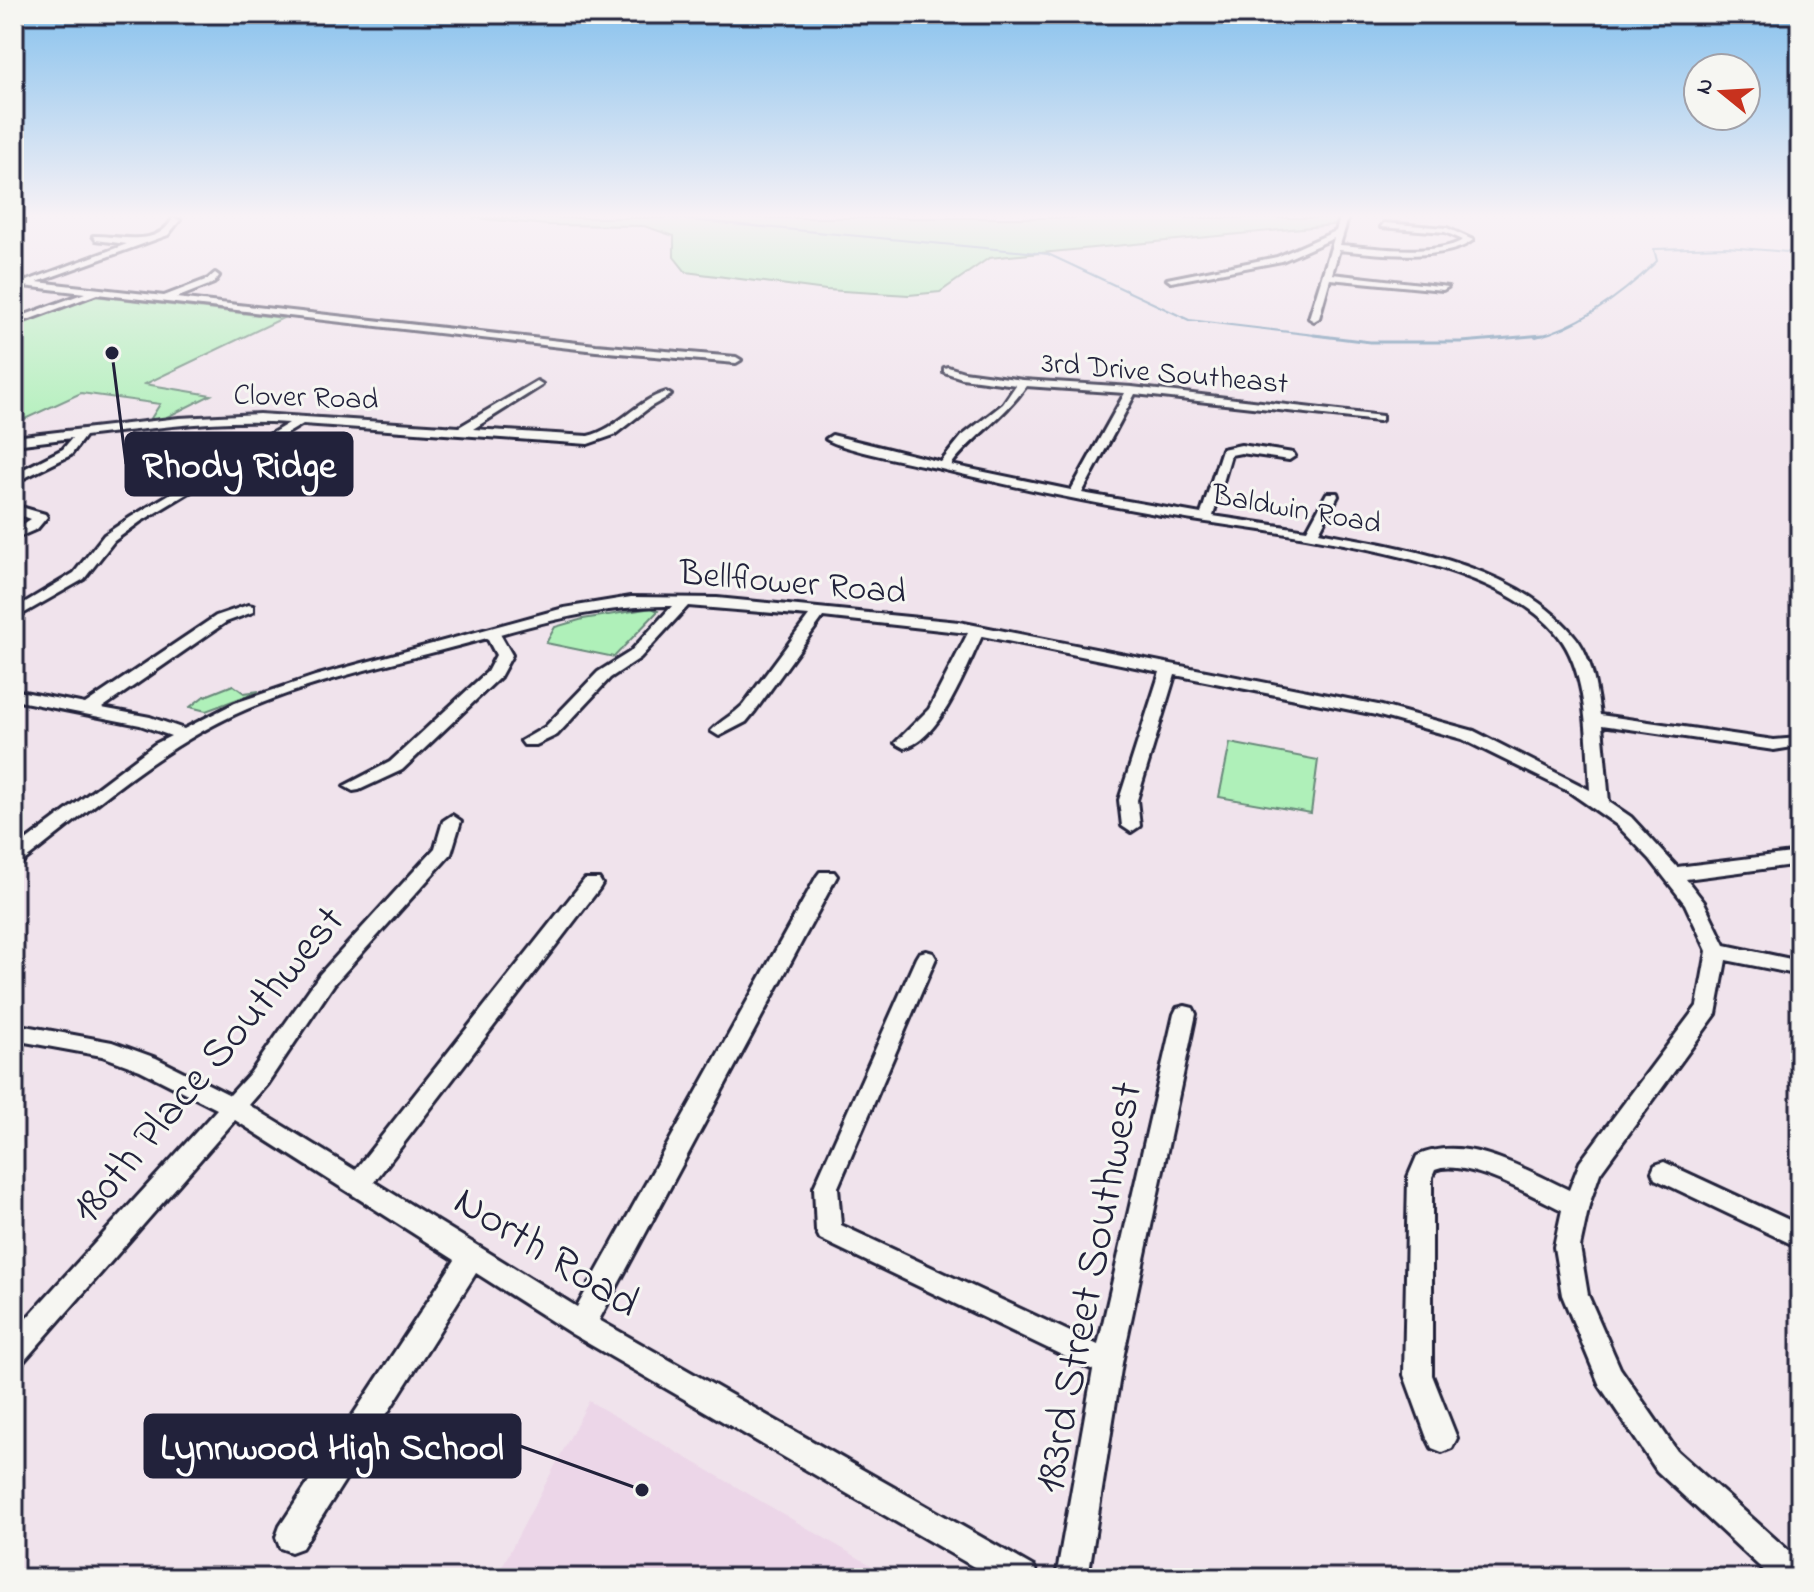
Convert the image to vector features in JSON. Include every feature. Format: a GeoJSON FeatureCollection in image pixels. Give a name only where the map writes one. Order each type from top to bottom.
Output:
{"type":"FeatureCollection","features":[{"type":"Feature","properties":{"kind":"street"},"geometry":{"type":"LineString","coordinates":[[14,322],[95,292]]}},
{"type":"Feature","properties":{"kind":"street"},"geometry":{"type":"LineString","coordinates":[[99,292],[596,348],[736,360]]}},
{"type":"Feature","properties":{"kind":"street"},"geometry":{"type":"LineString","coordinates":[[165,299],[182,292]]}},
{"type":"Feature","properties":{"kind":"street"},"geometry":{"type":"LineString","coordinates":[[1314,318],[1321,292]]}},
{"type":"Feature","properties":{"kind":"street","name":"3rd Drive Southeast"},"geometry":{"type":"LineString","coordinates":[[948,370],[962,375],[1023,383],[1132,390],[1378,418]]}},
{"type":"Feature","properties":{"kind":"street"},"geometry":{"type":"LineString","coordinates":[[944,466],[966,438],[1007,406],[1023,383]]}},
{"type":"Feature","properties":{"kind":"street"},"geometry":{"type":"LineString","coordinates":[[463,430],[537,384]]}},
{"type":"Feature","properties":{"kind":"street"},"geometry":{"type":"LineString","coordinates":[[1075,494],[1132,390]]}},
{"type":"Feature","properties":{"kind":"street","name":"Clover Road"},"geometry":{"type":"LineString","coordinates":[[14,441],[219,418],[301,420],[596,439],[608,434],[650,401],[666,395]]}},
{"type":"Feature","properties":{"kind":"street"},"geometry":{"type":"LineString","coordinates":[[14,615],[73,580],[86,569],[109,538],[163,501],[225,468],[301,420]]}},
{"type":"Feature","properties":{"kind":"street"},"geometry":{"type":"LineString","coordinates":[[14,479],[67,452],[81,433]]}},
{"type":"Feature","properties":{"kind":"street","name":"Baldwin Road"},"geometry":{"type":"LineString","coordinates":[[832,439],[1075,494],[1311,535],[1453,567],[1528,603],[1555,622],[1574,646],[1583,669],[1592,719],[1600,802]]}},
{"type":"Feature","properties":{"kind":"street"},"geometry":{"type":"LineString","coordinates":[[1206,518],[1226,452],[1241,449],[1289,456]]}},
{"type":"Feature","properties":{"kind":"street"},"geometry":{"type":"LineString","coordinates":[[1311,535],[1332,496]]}},
{"type":"Feature","properties":{"kind":"street"},"geometry":{"type":"LineString","coordinates":[[14,509],[40,517],[32,526],[14,535]]}},
{"type":"Feature","properties":{"kind":"street","name":"Bellflower Road"},"geometry":{"type":"LineString","coordinates":[[14,859],[145,759],[183,735],[241,706],[292,688],[585,607],[631,601],[685,601],[977,631],[1378,710],[1451,729],[1526,762],[1600,802],[1624,821],[1694,902],[1717,951]]}},
{"type":"Feature","properties":{"kind":"street"},"geometry":{"type":"LineString","coordinates":[[530,741],[551,731],[604,675],[635,655],[685,601]]}},
{"type":"Feature","properties":{"kind":"street"},"geometry":{"type":"LineString","coordinates":[[88,710],[221,619],[248,609]]}},
{"type":"Feature","properties":{"kind":"street"},"geometry":{"type":"LineString","coordinates":[[719,731],[740,718],[749,708],[819,613]]}},
{"type":"Feature","properties":{"kind":"street"},"geometry":{"type":"LineString","coordinates":[[904,743],[915,738],[927,724],[977,631]]}},
{"type":"Feature","properties":{"kind":"street"},"geometry":{"type":"LineString","coordinates":[[353,786],[396,766],[494,674],[504,655],[492,633]]}},
{"type":"Feature","properties":{"kind":"street"},"geometry":{"type":"LineString","coordinates":[[1131,826],[1128,800],[1169,669]]}},
{"type":"Feature","properties":{"kind":"street"},"geometry":{"type":"LineString","coordinates":[[14,695],[144,721],[183,735]]}},
{"type":"Feature","properties":{"kind":"street"},"geometry":{"type":"LineString","coordinates":[[1592,719],[1774,745],[1793,742]]}},
{"type":"Feature","properties":{"kind":"street","name":"180th Place Southwest"},"geometry":{"type":"LineString","coordinates":[[14,1352],[259,1078],[327,979],[444,850],[452,821]]}},
{"type":"Feature","properties":{"kind":"street"},"geometry":{"type":"LineString","coordinates":[[1672,874],[1800,858]]}},
{"type":"Feature","properties":{"kind":"street"},"geometry":{"type":"LineString","coordinates":[[582,1325],[827,876]]}},
{"type":"Feature","properties":{"kind":"street"},"geometry":{"type":"LineString","coordinates":[[358,1185],[592,884]]}},
{"type":"Feature","properties":{"kind":"street"},"geometry":{"type":"LineString","coordinates":[[1795,1578],[1667,1461],[1610,1377],[1575,1295],[1567,1247],[1576,1205],[1589,1169],[1708,1008],[1717,951],[1800,968]]}},
{"type":"Feature","properties":{"kind":"street"},"geometry":{"type":"LineString","coordinates":[[926,958],[826,1187],[829,1231],[1108,1363]]}},
{"type":"Feature","properties":{"kind":"street","name":"183rd Street Southwest"},"geometry":{"type":"LineString","coordinates":[[1072,1578],[1108,1363],[1185,1014]]}},
{"type":"Feature","properties":{"kind":"street","name":"North Road"},"geometry":{"type":"LineString","coordinates":[[14,1032],[104,1048],[148,1064],[233,1107],[582,1325],[1023,1578]]}},
{"type":"Feature","properties":{"kind":"street"},"geometry":{"type":"LineString","coordinates":[[1442,1438],[1418,1375],[1420,1177],[1426,1163],[1441,1156],[1464,1160],[1546,1190],[1576,1205]]}},
{"type":"Feature","properties":{"kind":"street"},"geometry":{"type":"LineString","coordinates":[[1664,1172],[1800,1237]]}},
{"type":"Feature","properties":{"kind":"street"},"geometry":{"type":"LineString","coordinates":[[291,1537],[472,1256]]}},
{"type":"Feature","properties":{"kind":"shaded area"},"geometry":{"type":"Polygon","coordinates":[[[589,1401],[893,1578],[496,1578],[589,1401]]]}},
{"type":"Feature","properties":{"kind":"green space"},"geometry":{"type":"Polygon","coordinates":[[[864,292],[937,292],[909,295],[864,292]]]}},
{"type":"Feature","properties":{"kind":"green space"},"geometry":{"type":"Polygon","coordinates":[[[94,296],[283,318],[145,384],[211,395],[165,418],[150,420],[160,404],[81,393],[14,424],[14,326],[94,296]]]}},
{"type":"Feature","properties":{"kind":"green space"},"geometry":{"type":"Polygon","coordinates":[[[652,608],[658,611],[614,657],[546,643],[555,627],[583,619],[652,608]]]}},
{"type":"Feature","properties":{"kind":"green space"},"geometry":{"type":"Polygon","coordinates":[[[233,685],[244,693],[259,691],[206,711],[190,707],[203,697],[233,685]]]}},
{"type":"Feature","properties":{"kind":"green space"},"geometry":{"type":"Polygon","coordinates":[[[1230,743],[1318,760],[1311,813],[1219,797],[1230,743]]]}},
{"type":"Feature","properties":{"kind":"waterway"},"geometry":{"type":"LineString","coordinates":[[1130,292],[1189,320],[1331,337]]}},
{"type":"Feature","properties":{"kind":"waterway"},"geometry":{"type":"LineString","coordinates":[[1543,335],[1586,317],[1621,292]]}},
{"type":"Feature","properties":{"kind":"waterway"},"geometry":{"type":"LineString","coordinates":[[1314,335],[1370,342],[1462,342],[1543,335]]}},
{"type":"Feature","properties":{"kind":"waterway"},"geometry":{"type":"LineString","coordinates":[[1536,337],[1543,335]]}},
{"type":"Feature","properties":{"kind":"place","name":"Rhody Ridge"},"geometry":{"type":"Point","coordinates":[112,353]}},
{"type":"Feature","properties":{"kind":"place","name":"Lynnwood High School"},"geometry":{"type":"Point","coordinates":[642,1490]}}]}
